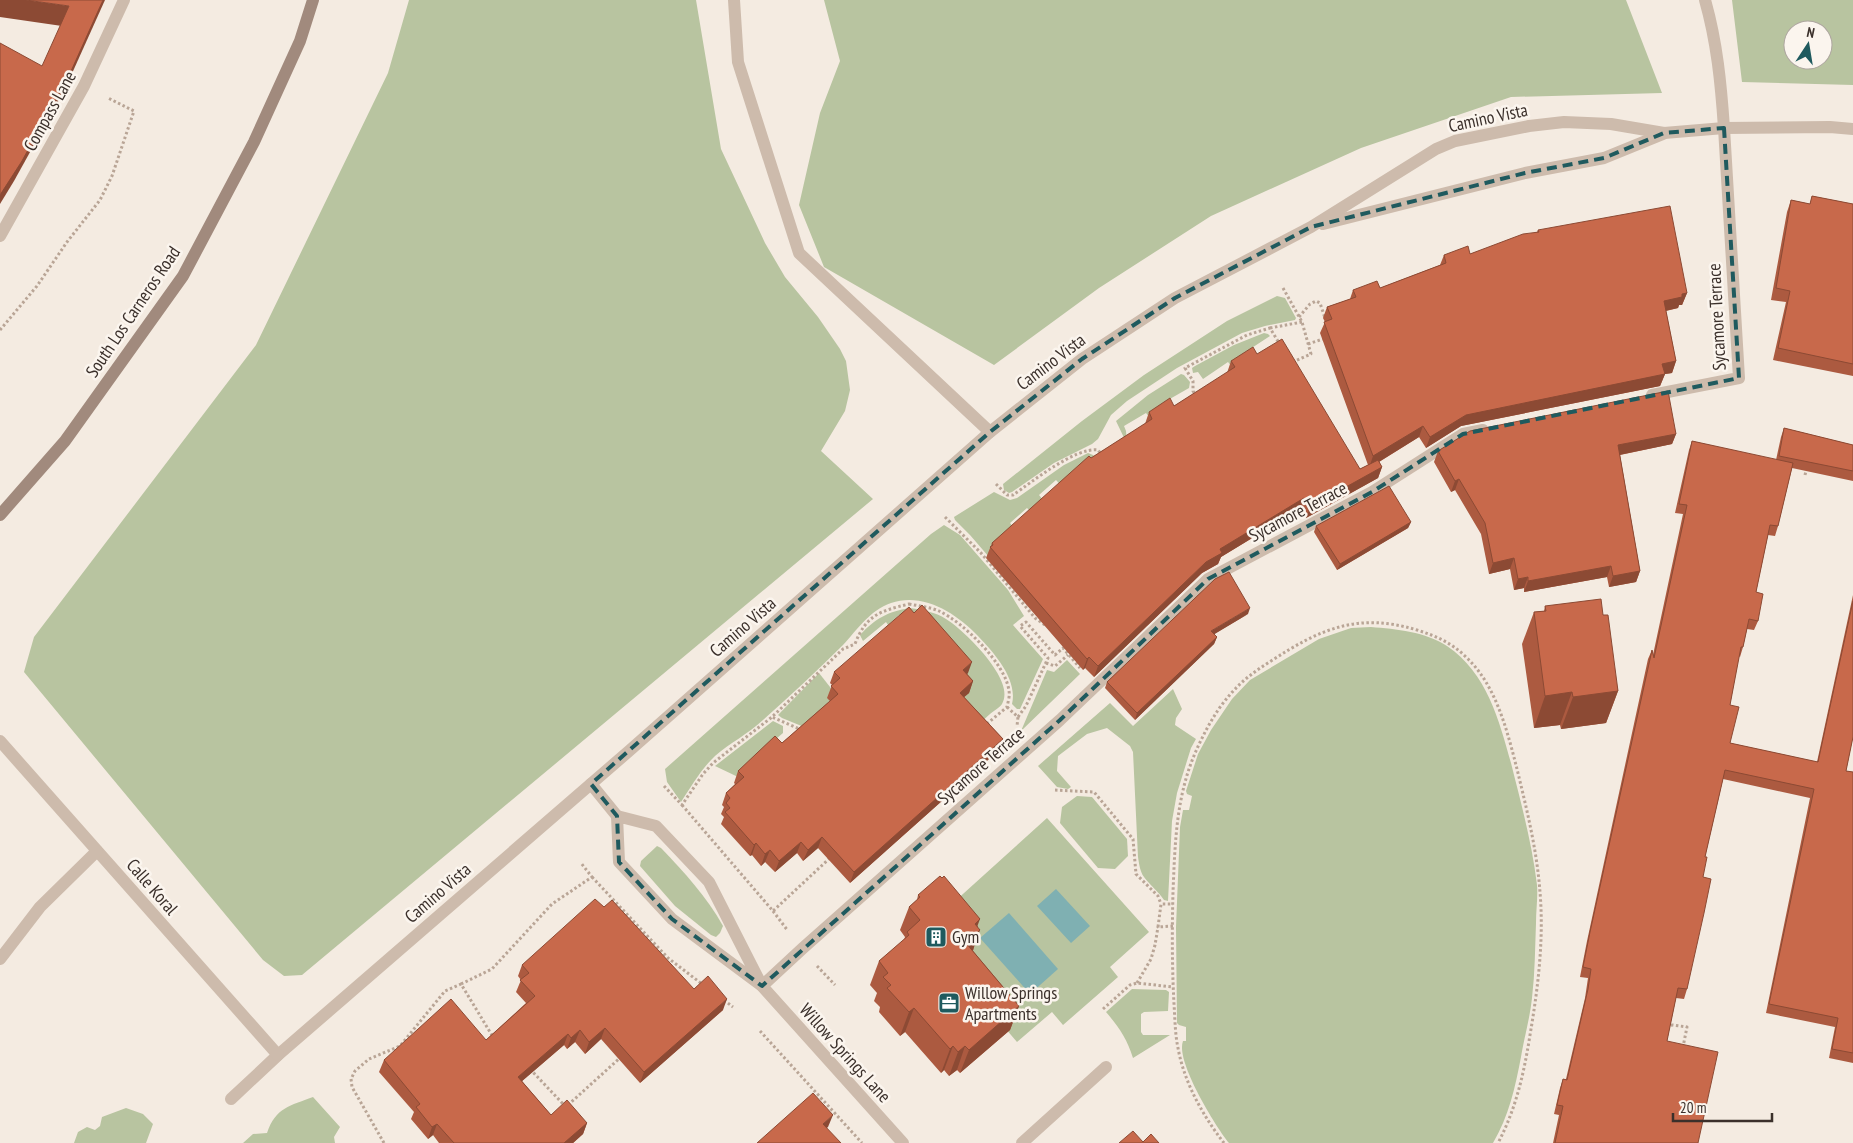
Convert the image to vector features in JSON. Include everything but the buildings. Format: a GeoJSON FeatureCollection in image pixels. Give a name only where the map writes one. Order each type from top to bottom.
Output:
{"type":"FeatureCollection","features":[{"type":"Feature","properties":{"kind":"main road","name":"South Los Carneros Road"},"geometry":{"type":"LineString","coordinates":[[0,515],[65,441],[183,276],[254,142],[300,41],[313,0]]}},
{"type":"Feature","properties":{"kind":"street","name":"Compass Lane"},"geometry":{"type":"LineString","coordinates":[[0,236],[84,86],[124,0]]}},
{"type":"Feature","properties":{"kind":"street"},"geometry":{"type":"LineString","coordinates":[[734,0],[738,62],[799,253],[990,432]]}},
{"type":"Feature","properties":{"kind":"street"},"geometry":{"type":"LineString","coordinates":[[1705,0],[1713,28],[1720,70],[1724,128]]}},
{"type":"Feature","properties":{"kind":"street","name":"Camino Vista"},"geometry":{"type":"LineString","coordinates":[[231,1099],[278,1055],[591,784],[990,432],[1082,359],[1175,298],[1311,227],[1436,149],[1455,141],[1529,126],[1564,122],[1611,124],[1664,133],[1724,128],[1830,127],[1853,129]]}},
{"type":"Feature","properties":{"kind":"street","name":"Sycamore Terrace"},"geometry":{"type":"LineString","coordinates":[[1636,399],[1739,378],[1724,128]]}},
{"type":"Feature","properties":{"kind":"street","name":"Camino Vista"},"geometry":{"type":"LineString","coordinates":[[1311,227],[1525,173],[1604,158],[1664,133]]}},
{"type":"Feature","properties":{"kind":"street","name":"Sycamore Terrace"},"geometry":{"type":"LineString","coordinates":[[762,986],[1060,720],[1208,579],[1372,492],[1462,434],[1491,428]]}},
{"type":"Feature","properties":{"kind":"street","name":"Calle Koral"},"geometry":{"type":"LineString","coordinates":[[0,741],[278,1055]]}},
{"type":"Feature","properties":{"kind":"street"},"geometry":{"type":"LineString","coordinates":[[591,784],[618,816]]}},
{"type":"Feature","properties":{"kind":"street","name":"Willow Springs Lane"},"geometry":{"type":"LineString","coordinates":[[762,986],[709,882],[656,826],[618,816],[619,862],[672,919],[762,986],[903,1143]]}},
{"type":"Feature","properties":{"kind":"street"},"geometry":{"type":"LineString","coordinates":[[0,959],[40,907],[97,851]]}},
{"type":"Feature","properties":{"kind":"street"},"geometry":{"type":"LineString","coordinates":[[1022,1143],[1106,1067]]}},
{"type":"Feature","properties":{"kind":"path"},"geometry":{"type":"LineString","coordinates":[[0,330],[37,286],[67,242],[100,200],[112,176],[134,111],[108,98]]}},
{"type":"Feature","properties":{"kind":"path"},"geometry":{"type":"LineString","coordinates":[[1283,288],[1300,317],[1311,354],[1290,363]]}},
{"type":"Feature","properties":{"kind":"path"},"geometry":{"type":"LineString","coordinates":[[1300,317],[1310,304],[1316,301],[1320,303],[1325,320]]}},
{"type":"Feature","properties":{"kind":"path"},"geometry":{"type":"LineString","coordinates":[[1199,399],[1194,391],[1193,381],[1185,368],[1247,335],[1270,328],[1302,322]]}},
{"type":"Feature","properties":{"kind":"path"},"geometry":{"type":"LineString","coordinates":[[1270,328],[1282,349]]}},
{"type":"Feature","properties":{"kind":"path"},"geometry":{"type":"LineString","coordinates":[[1308,344],[1330,337]]}},
{"type":"Feature","properties":{"kind":"path"},"geometry":{"type":"LineString","coordinates":[[996,484],[1007,495],[1013,495],[1064,461],[1091,449],[1098,450],[1104,457]]}},
{"type":"Feature","properties":{"kind":"path"},"geometry":{"type":"LineString","coordinates":[[1805,476],[1807,466]]}},
{"type":"Feature","properties":{"kind":"path"},"geometry":{"type":"LineString","coordinates":[[945,517],[982,553],[1035,618],[1048,627]]}},
{"type":"Feature","properties":{"kind":"path"},"geometry":{"type":"LineString","coordinates":[[682,805],[703,774],[713,763],[772,717],[843,649],[855,644],[861,628],[873,617],[893,608],[909,604],[926,606],[953,618],[968,630],[985,649],[1003,673],[1009,692],[1007,707],[866,825]]}},
{"type":"Feature","properties":{"kind":"path"},"geometry":{"type":"LineString","coordinates":[[1016,730],[1018,716],[1026,706],[1048,658],[1020,626],[1026,622],[1055,655],[1069,641]]}},
{"type":"Feature","properties":{"kind":"path"},"geometry":{"type":"LineString","coordinates":[[1224,1143],[1198,1102],[1178,1050],[1173,987],[1173,904],[1176,823],[1186,775],[1196,749],[1227,697],[1250,675],[1317,634],[1347,624],[1374,622],[1397,624],[1446,640],[1465,655],[1479,670],[1497,704],[1513,755],[1530,822],[1540,892],[1541,924],[1538,991],[1515,1104],[1498,1143]]}},
{"type":"Feature","properties":{"kind":"path"},"geometry":{"type":"LineString","coordinates":[[1062,648],[1081,669]]}},
{"type":"Feature","properties":{"kind":"path"},"geometry":{"type":"LineString","coordinates":[[1046,663],[1054,666],[1068,655]]}},
{"type":"Feature","properties":{"kind":"path"},"geometry":{"type":"LineString","coordinates":[[1007,707],[1018,716]]}},
{"type":"Feature","properties":{"kind":"path"},"geometry":{"type":"LineString","coordinates":[[772,717],[825,740],[855,773],[866,811],[873,819]]}},
{"type":"Feature","properties":{"kind":"path"},"geometry":{"type":"LineString","coordinates":[[664,786],[790,933]]}},
{"type":"Feature","properties":{"kind":"path"},"geometry":{"type":"LineString","coordinates":[[1055,790],[1094,792],[1133,839],[1136,874],[1158,896],[1161,904],[1155,945],[1137,983]]}},
{"type":"Feature","properties":{"kind":"path"},"geometry":{"type":"LineString","coordinates":[[773,911],[837,852]]}},
{"type":"Feature","properties":{"kind":"path"},"geometry":{"type":"LineString","coordinates":[[581,862],[592,877],[668,958],[710,990]]}},
{"type":"Feature","properties":{"kind":"path"},"geometry":{"type":"LineString","coordinates":[[384,1143],[352,1087],[351,1079],[355,1071],[369,1060],[400,1046],[446,991],[492,969],[552,904],[592,877]]}},
{"type":"Feature","properties":{"kind":"path"},"geometry":{"type":"LineString","coordinates":[[1161,904],[1173,904]]}},
{"type":"Feature","properties":{"kind":"path"},"geometry":{"type":"LineString","coordinates":[[1158,927],[1173,926]]}},
{"type":"Feature","properties":{"kind":"path"},"geometry":{"type":"LineString","coordinates":[[817,965],[834,985]]}},
{"type":"Feature","properties":{"kind":"path"},"geometry":{"type":"LineString","coordinates":[[1103,1009],[1130,985],[1137,983],[1173,987]]}},
{"type":"Feature","properties":{"kind":"path"},"geometry":{"type":"LineString","coordinates":[[461,984],[496,1041]]}},
{"type":"Feature","properties":{"kind":"path"},"geometry":{"type":"LineString","coordinates":[[695,990],[702,984]]}},
{"type":"Feature","properties":{"kind":"path"},"geometry":{"type":"LineString","coordinates":[[718,995],[733,1007]]}},
{"type":"Feature","properties":{"kind":"path"},"geometry":{"type":"LineString","coordinates":[[1664,1026],[1687,1027],[1681,1056]]}},
{"type":"Feature","properties":{"kind":"path"},"geometry":{"type":"LineString","coordinates":[[760,1031],[862,1143]]}},
{"type":"Feature","properties":{"kind":"path"},"geometry":{"type":"LineString","coordinates":[[559,1113],[623,1055]]}},
{"type":"Feature","properties":{"kind":"path"},"geometry":{"type":"LineString","coordinates":[[526,1065],[534,1071],[565,1107]]}},
{"type":"Feature","properties":{"kind":"highlighted area"},"geometry":{"type":"Polygon","coordinates":[[[1724,128],[1739,378],[1463,434],[1372,492],[1208,579],[1060,720],[762,986],[672,919],[619,862],[617,816],[591,784],[990,432],[1082,359],[1175,298],[1311,227],[1525,173],[1604,158],[1664,133],[1724,128]]]}},
{"type":"Feature","properties":{"kind":"green space"},"geometry":{"type":"Polygon","coordinates":[[[409,0],[696,0],[721,149],[765,243],[785,277],[818,317],[846,361],[850,390],[845,411],[821,451],[873,499],[302,975],[284,976],[263,960],[24,672],[34,637],[256,345],[388,73],[409,0]]]}},
{"type":"Feature","properties":{"kind":"green space"},"geometry":{"type":"Polygon","coordinates":[[[824,0],[1626,0],[1662,93],[1511,97],[1361,148],[1211,216],[1099,288],[994,365],[824,267],[799,205],[820,113],[840,61],[824,0]]]}},
{"type":"Feature","properties":{"kind":"green space"},"geometry":{"type":"Polygon","coordinates":[[[1732,0],[1853,0],[1853,85],[1742,82],[1732,0]]]}},
{"type":"Feature","properties":{"kind":"green space"},"geometry":{"type":"Polygon","coordinates":[[[1277,296],[1285,298],[1296,318],[1295,320],[1242,333],[1177,368],[1127,401],[1111,415],[1098,439],[1092,444],[1054,463],[1012,492],[1009,493],[1004,490],[1003,484],[1082,421],[1144,375],[1227,321],[1277,296]]]}},
{"type":"Feature","properties":{"kind":"green space"},"geometry":{"type":"Polygon","coordinates":[[[1264,333],[1270,336],[1244,353],[1247,359],[1232,367],[1228,362],[1203,379],[1198,372],[1193,373],[1192,368],[1195,366],[1234,345],[1264,333]]]}},
{"type":"Feature","properties":{"kind":"green space"},"geometry":{"type":"Polygon","coordinates":[[[1181,374],[1190,382],[1189,388],[1161,404],[1150,418],[1146,413],[1124,426],[1127,444],[1116,421],[1148,395],[1181,374]]]}},
{"type":"Feature","properties":{"kind":"green space"},"geometry":{"type":"Polygon","coordinates":[[[1088,453],[1093,455],[1120,480],[1063,488],[1056,480],[1039,495],[1044,501],[1031,512],[1027,508],[1010,523],[1018,533],[989,557],[955,520],[954,517],[994,492],[1010,500],[1017,498],[1064,465],[1088,453]]]}},
{"type":"Feature","properties":{"kind":"green space"},"geometry":{"type":"Polygon","coordinates":[[[944,525],[960,535],[1008,590],[1024,616],[1013,625],[1043,659],[1020,709],[1017,709],[1012,704],[1011,685],[997,658],[960,620],[938,607],[915,600],[891,603],[870,615],[843,645],[793,693],[757,725],[715,756],[701,772],[681,802],[667,782],[665,769],[931,534],[944,525]]]}},
{"type":"Feature","properties":{"kind":"green space"},"geometry":{"type":"Polygon","coordinates":[[[910,608],[938,615],[954,625],[986,657],[996,670],[1002,683],[1005,694],[1002,704],[952,747],[910,626],[899,615],[888,625],[886,622],[863,641],[860,635],[871,624],[882,617],[910,608]]]}},
{"type":"Feature","properties":{"kind":"green space"},"geometry":{"type":"Polygon","coordinates":[[[1371,627],[1400,630],[1430,637],[1447,646],[1461,657],[1482,684],[1490,698],[1502,730],[1526,823],[1537,890],[1532,998],[1514,1091],[1499,1133],[1493,1143],[1229,1143],[1198,1094],[1191,1078],[1182,1050],[1183,1041],[1186,1041],[1186,1027],[1177,1023],[1176,927],[1180,827],[1183,810],[1189,810],[1192,796],[1187,794],[1186,791],[1198,754],[1211,730],[1232,699],[1250,680],[1319,639],[1351,628],[1371,627]]]}},
{"type":"Feature","properties":{"kind":"green space"},"geometry":{"type":"Polygon","coordinates":[[[1067,660],[1080,674],[1021,731],[1047,670],[1054,672],[1067,660]]]}},
{"type":"Feature","properties":{"kind":"green space"},"geometry":{"type":"Polygon","coordinates":[[[819,673],[878,748],[821,734],[778,715],[819,673]]]}},
{"type":"Feature","properties":{"kind":"green space"},"geometry":{"type":"Polygon","coordinates":[[[1173,689],[1182,709],[1176,718],[1175,725],[1196,739],[1191,748],[1177,793],[1172,821],[1168,901],[1164,900],[1146,880],[1140,867],[1133,752],[1130,746],[1107,728],[1087,734],[1058,756],[1057,771],[1071,787],[1068,789],[1057,787],[1038,766],[1110,703],[1133,726],[1173,689]]]}},
{"type":"Feature","properties":{"kind":"green space"},"geometry":{"type":"Polygon","coordinates":[[[773,721],[783,726],[783,733],[763,750],[754,773],[736,776],[715,766],[773,721]]]}},
{"type":"Feature","properties":{"kind":"green space"},"geometry":{"type":"Polygon","coordinates":[[[1077,796],[1092,797],[1127,839],[1128,856],[1115,869],[1098,868],[1060,823],[1062,807],[1077,796]]]}},
{"type":"Feature","properties":{"kind":"green space"},"geometry":{"type":"Polygon","coordinates":[[[1047,818],[1149,932],[1110,967],[1118,977],[1063,1025],[1052,1012],[1017,1042],[922,931],[1047,818]]]}},
{"type":"Feature","properties":{"kind":"green space"},"geometry":{"type":"Polygon","coordinates":[[[657,846],[687,876],[717,915],[723,926],[716,937],[675,906],[640,866],[641,861],[657,846]]]}},
{"type":"Feature","properties":{"kind":"green space"},"geometry":{"type":"Polygon","coordinates":[[[1132,989],[1166,990],[1169,992],[1168,1011],[1144,1012],[1141,1014],[1141,1032],[1143,1035],[1170,1035],[1133,1058],[1122,1034],[1106,1012],[1132,989]]]}},
{"type":"Feature","properties":{"kind":"green space"},"geometry":{"type":"Polygon","coordinates":[[[313,1097],[340,1127],[334,1137],[335,1143],[243,1143],[253,1134],[267,1133],[279,1113],[291,1105],[313,1097]]]}},
{"type":"Feature","properties":{"kind":"green space"},"geometry":{"type":"Polygon","coordinates":[[[126,1108],[143,1114],[153,1124],[146,1143],[74,1143],[78,1132],[87,1127],[95,1130],[100,1126],[102,1117],[126,1108]]]}},
{"type":"Feature","properties":{"kind":"water"},"geometry":{"type":"Polygon","coordinates":[[[1056,889],[1090,926],[1071,943],[1037,906],[1056,889]]]}},
{"type":"Feature","properties":{"kind":"water"},"geometry":{"type":"Polygon","coordinates":[[[1009,913],[1058,969],[1030,994],[980,938],[1009,913]]]}},
{"type":"Feature","properties":{"kind":"place","name":"Gym"},"geometry":{"type":"Point","coordinates":[936,937]}},
{"type":"Feature","properties":{"kind":"place","name":"Willow Springs Apartments"},"geometry":{"type":"Point","coordinates":[949,1003]}}]}
